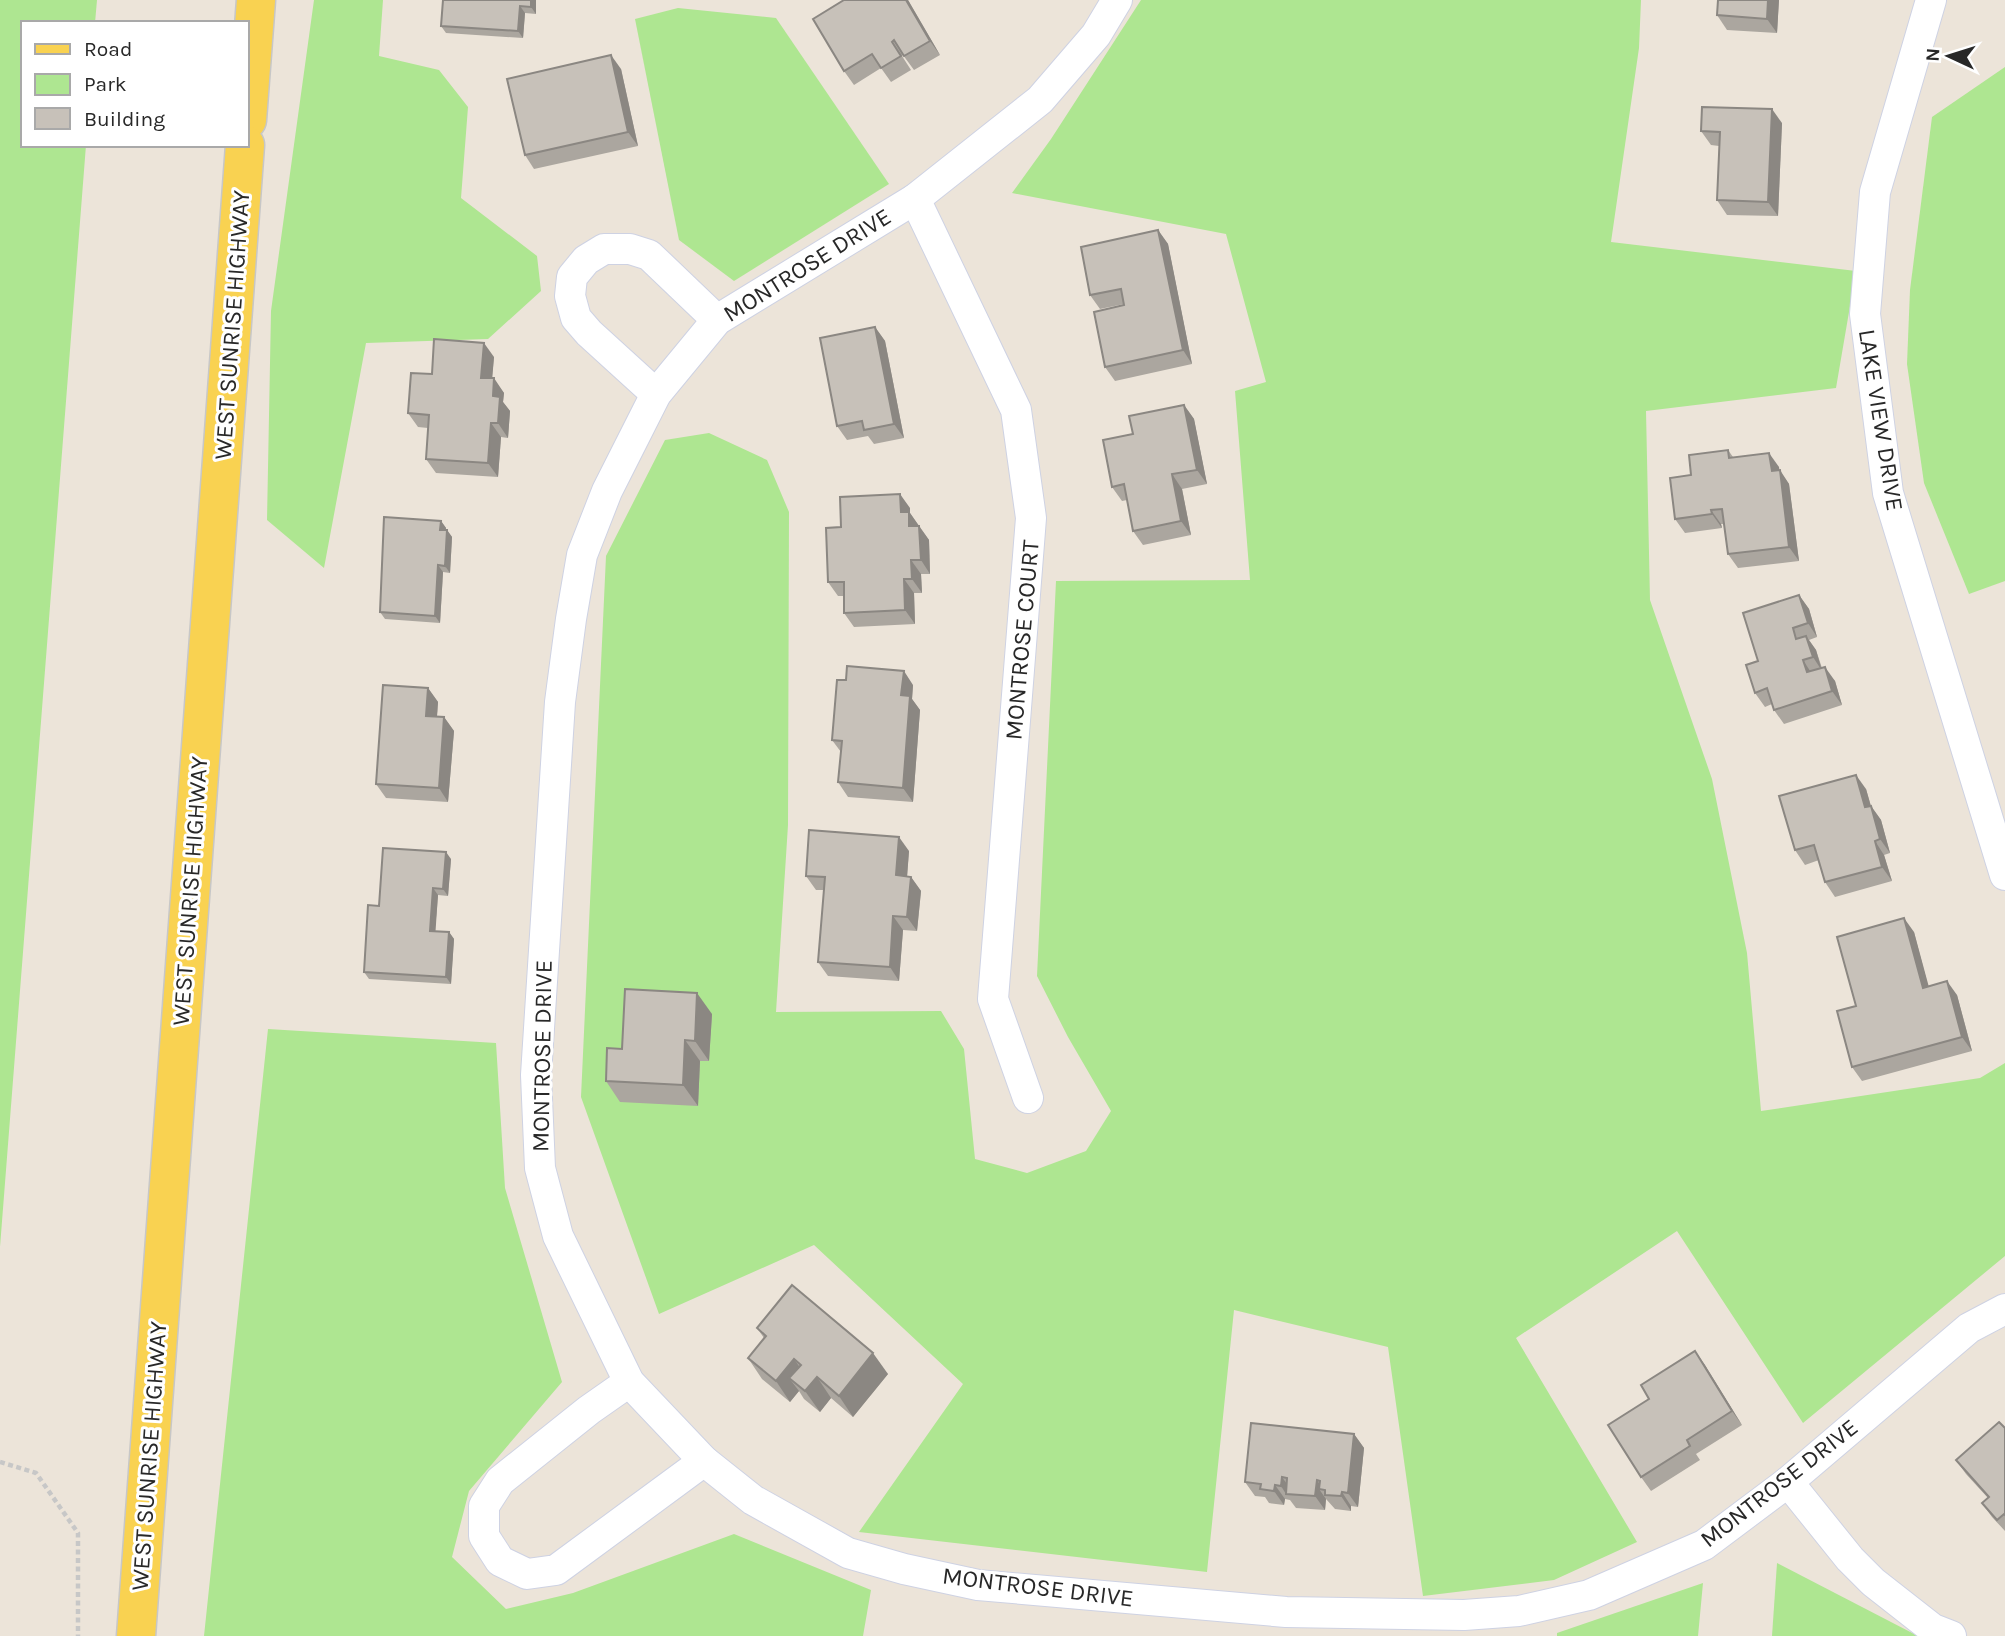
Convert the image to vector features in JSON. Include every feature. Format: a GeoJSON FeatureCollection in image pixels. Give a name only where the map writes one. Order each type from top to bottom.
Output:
{"type":"FeatureCollection","features":[{"type":"Feature","properties":{"kind":"main road"},"geometry":{"type":"LineString","coordinates":[[248,107],[256,0]]}},
{"type":"Feature","properties":{"kind":"main road","name":"WEST SUNRISE HIGHWAY"},"geometry":{"type":"LineString","coordinates":[[136,1636],[245,147]]}},
{"type":"Feature","properties":{"kind":"street","name":"MONTROSE DRIVE"},"geometry":{"type":"LineString","coordinates":[[1117,0],[1096,35],[1040,100],[915,199],[717,320],[656,394],[602,504],[582,555],[560,702],[536,1075],[540,1168],[558,1236],[629,1382],[705,1461],[753,1500],[848,1553],[904,1569],[978,1586],[1286,1612],[1464,1615],[1519,1611],[1589,1595],[1704,1545],[1788,1482],[1969,1328],[2005,1309]]}},
{"type":"Feature","properties":{"kind":"street","name":"LAKE VIEW DRIVE"},"geometry":{"type":"LineString","coordinates":[[1931,0],[1875,192],[1865,314],[1888,493],[1998,831],[2005,875]]}},
{"type":"Feature","properties":{"kind":"street","name":"MONTROSE COURT"},"geometry":{"type":"LineString","coordinates":[[915,199],[1016,410],[1031,518],[993,999],[1028,1098]]}},
{"type":"Feature","properties":{"kind":"street"},"geometry":{"type":"LineString","coordinates":[[656,394],[576,318],[570,296],[572,277],[586,260],[604,249],[630,249],[649,255],[717,320]]}},
{"type":"Feature","properties":{"kind":"street"},"geometry":{"type":"LineString","coordinates":[[629,1382],[589,1410],[500,1481],[484,1506],[484,1536],[500,1561],[527,1574],[556,1570],[705,1461]]}},
{"type":"Feature","properties":{"kind":"street"},"geometry":{"type":"LineString","coordinates":[[1788,1482],[1850,1559],[1873,1582],[1934,1629],[1951,1636]]}},
{"type":"Feature","properties":{"kind":"path"},"geometry":{"type":"LineString","coordinates":[[0,1462],[36,1473],[78,1533],[78,1636]]}},
{"type":"Feature","properties":{"kind":"green space"},"geometry":{"type":"Polygon","coordinates":[[[0,0],[97,0],[95,21],[21,21],[21,147],[86,147],[0,1247],[0,0]]]}},
{"type":"Feature","properties":{"kind":"green space"},"geometry":{"type":"Polygon","coordinates":[[[314,0],[383,0],[379,56],[439,70],[468,107],[461,198],[537,256],[541,291],[488,339],[366,343],[324,568],[267,520],[271,311],[314,0]]]}},
{"type":"Feature","properties":{"kind":"green space"},"geometry":{"type":"Polygon","coordinates":[[[1141,0],[1641,0],[1639,48],[1611,242],[1856,271],[1836,388],[1646,411],[1650,600],[1712,779],[1747,953],[1761,1111],[1980,1078],[2005,1063],[2005,1256],[1803,1423],[1677,1231],[1516,1338],[1637,1542],[1554,1580],[1423,1596],[1388,1347],[1234,1310],[1207,1572],[859,1532],[963,1384],[814,1245],[659,1314],[581,1097],[606,556],[665,440],[709,433],[767,460],[789,512],[788,825],[776,1012],[941,1011],[964,1049],[975,1159],[1027,1173],[1086,1151],[1111,1111],[1068,1037],[1037,976],[1056,581],[1250,580],[1235,391],[1266,382],[1226,234],[1012,193],[1051,139],[1141,0]]]}},
{"type":"Feature","properties":{"kind":"green space"},"geometry":{"type":"Polygon","coordinates":[[[678,8],[776,18],[889,184],[734,281],[679,240],[635,19],[678,8]]]}},
{"type":"Feature","properties":{"kind":"green space"},"geometry":{"type":"Polygon","coordinates":[[[2005,67],[2005,581],[1969,594],[1924,483],[1907,364],[1910,290],[1932,117],[2005,67]]]}},
{"type":"Feature","properties":{"kind":"green space"},"geometry":{"type":"Polygon","coordinates":[[[268,1029],[496,1043],[505,1188],[562,1382],[469,1491],[452,1557],[506,1609],[573,1593],[734,1534],[871,1590],[863,1636],[204,1636],[268,1029]]]}},
{"type":"Feature","properties":{"kind":"green space"},"geometry":{"type":"Polygon","coordinates":[[[1777,1563],[1918,1636],[1772,1636],[1777,1563]]]}},
{"type":"Feature","properties":{"kind":"green space"},"geometry":{"type":"Polygon","coordinates":[[[1703,1583],[1698,1636],[1557,1636],[1557,1633],[1703,1583]]]}},
{"type":"Feature","properties":{"kind":"building"},"geometry":{"type":"Polygon","coordinates":[[[443,0],[531,0],[531,7],[520,6],[518,31],[441,26],[443,0]]]}},
{"type":"Feature","properties":{"kind":"building"},"geometry":{"type":"Polygon","coordinates":[[[844,0],[906,0],[930,41],[904,56],[894,40],[892,42],[901,56],[881,68],[872,54],[844,71],[813,19],[844,0]]]}},
{"type":"Feature","properties":{"kind":"building"},"geometry":{"type":"Polygon","coordinates":[[[1718,0],[1768,0],[1767,19],[1717,15],[1718,0]]]}},
{"type":"Feature","properties":{"kind":"building"},"geometry":{"type":"Polygon","coordinates":[[[611,55],[628,132],[525,155],[507,79],[611,55]]]}},
{"type":"Feature","properties":{"kind":"building"},"geometry":{"type":"Polygon","coordinates":[[[1702,107],[1772,109],[1768,202],[1717,200],[1720,132],[1701,131],[1702,107]]]}},
{"type":"Feature","properties":{"kind":"building"},"geometry":{"type":"Polygon","coordinates":[[[1158,230],[1183,350],[1105,367],[1094,312],[1124,305],[1121,289],[1090,295],[1081,247],[1158,230]]]}},
{"type":"Feature","properties":{"kind":"building"},"geometry":{"type":"Polygon","coordinates":[[[875,327],[894,424],[864,430],[862,421],[837,426],[820,338],[875,327]]]}},
{"type":"Feature","properties":{"kind":"building"},"geometry":{"type":"Polygon","coordinates":[[[434,339],[484,343],[481,378],[494,378],[493,396],[500,397],[498,423],[491,423],[488,463],[426,459],[429,415],[408,413],[411,373],[432,374],[434,339]]]}},
{"type":"Feature","properties":{"kind":"building"},"geometry":{"type":"Polygon","coordinates":[[[1184,405],[1197,470],[1172,474],[1181,521],[1133,531],[1124,484],[1112,487],[1103,440],[1133,434],[1129,416],[1184,405]]]}},
{"type":"Feature","properties":{"kind":"building"},"geometry":{"type":"Polygon","coordinates":[[[1728,450],[1729,458],[1769,453],[1772,471],[1780,470],[1789,547],[1728,554],[1722,509],[1711,510],[1712,514],[1675,519],[1670,478],[1691,475],[1689,455],[1728,450]]]}},
{"type":"Feature","properties":{"kind":"building"},"geometry":{"type":"Polygon","coordinates":[[[900,494],[901,512],[909,512],[909,526],[919,526],[921,560],[911,560],[912,579],[904,579],[905,610],[844,613],[844,582],[828,582],[826,528],[841,527],[840,497],[900,494]]]}},
{"type":"Feature","properties":{"kind":"building"},"geometry":{"type":"Polygon","coordinates":[[[384,517],[441,521],[440,530],[447,530],[445,566],[438,565],[435,616],[380,612],[384,517]]]}},
{"type":"Feature","properties":{"kind":"building"},"geometry":{"type":"Polygon","coordinates":[[[1799,595],[1808,623],[1793,628],[1796,639],[1806,636],[1813,657],[1803,660],[1807,672],[1825,667],[1832,691],[1774,710],[1767,688],[1755,693],[1746,665],[1758,661],[1743,613],[1799,595]]]}},
{"type":"Feature","properties":{"kind":"building"},"geometry":{"type":"Polygon","coordinates":[[[847,666],[904,671],[901,695],[910,696],[903,788],[838,782],[842,741],[832,740],[837,680],[846,680],[847,666]]]}},
{"type":"Feature","properties":{"kind":"building"},"geometry":{"type":"Polygon","coordinates":[[[383,685],[428,688],[426,716],[444,717],[439,788],[376,784],[383,685]]]}},
{"type":"Feature","properties":{"kind":"building"},"geometry":{"type":"Polygon","coordinates":[[[1856,775],[1865,807],[1871,806],[1880,839],[1875,841],[1882,867],[1825,882],[1814,845],[1795,850],[1779,796],[1856,775]]]}},
{"type":"Feature","properties":{"kind":"building"},"geometry":{"type":"Polygon","coordinates":[[[809,830],[899,837],[896,875],[911,877],[907,917],[893,916],[890,967],[818,962],[825,877],[806,876],[809,830]]]}},
{"type":"Feature","properties":{"kind":"building"},"geometry":{"type":"Polygon","coordinates":[[[383,848],[446,852],[443,889],[433,888],[430,931],[449,932],[446,977],[364,972],[368,905],[379,906],[383,848]]]}},
{"type":"Feature","properties":{"kind":"building"},"geometry":{"type":"Polygon","coordinates":[[[1904,918],[1923,988],[1947,981],[1962,1037],[1852,1067],[1837,1011],[1856,1006],[1837,937],[1904,918]]]}},
{"type":"Feature","properties":{"kind":"building"},"geometry":{"type":"Polygon","coordinates":[[[625,989],[697,993],[695,1041],[685,1040],[683,1085],[606,1081],[607,1048],[622,1049],[625,989]]]}},
{"type":"Feature","properties":{"kind":"building"},"geometry":{"type":"Polygon","coordinates":[[[792,1285],[873,1353],[839,1396],[817,1377],[805,1391],[789,1378],[801,1365],[794,1359],[776,1381],[748,1358],[766,1336],[757,1328],[792,1285]]]}},
{"type":"Feature","properties":{"kind":"building"},"geometry":{"type":"Polygon","coordinates":[[[1695,1351],[1732,1411],[1687,1440],[1690,1446],[1641,1477],[1608,1425],[1649,1399],[1641,1385],[1695,1351]]]}},
{"type":"Feature","properties":{"kind":"building"},"geometry":{"type":"Polygon","coordinates":[[[1999,1422],[2005,1428],[2005,1515],[1997,1520],[1982,1503],[1989,1497],[1956,1460],[1999,1422]]]}},
{"type":"Feature","properties":{"kind":"building"},"geometry":{"type":"Polygon","coordinates":[[[1251,1423],[1354,1434],[1348,1493],[1342,1492],[1341,1496],[1325,1495],[1325,1490],[1319,1489],[1320,1481],[1317,1480],[1315,1496],[1286,1494],[1287,1478],[1282,1477],[1281,1486],[1275,1485],[1274,1491],[1260,1489],[1261,1484],[1245,1482],[1251,1423]]]}}]}
